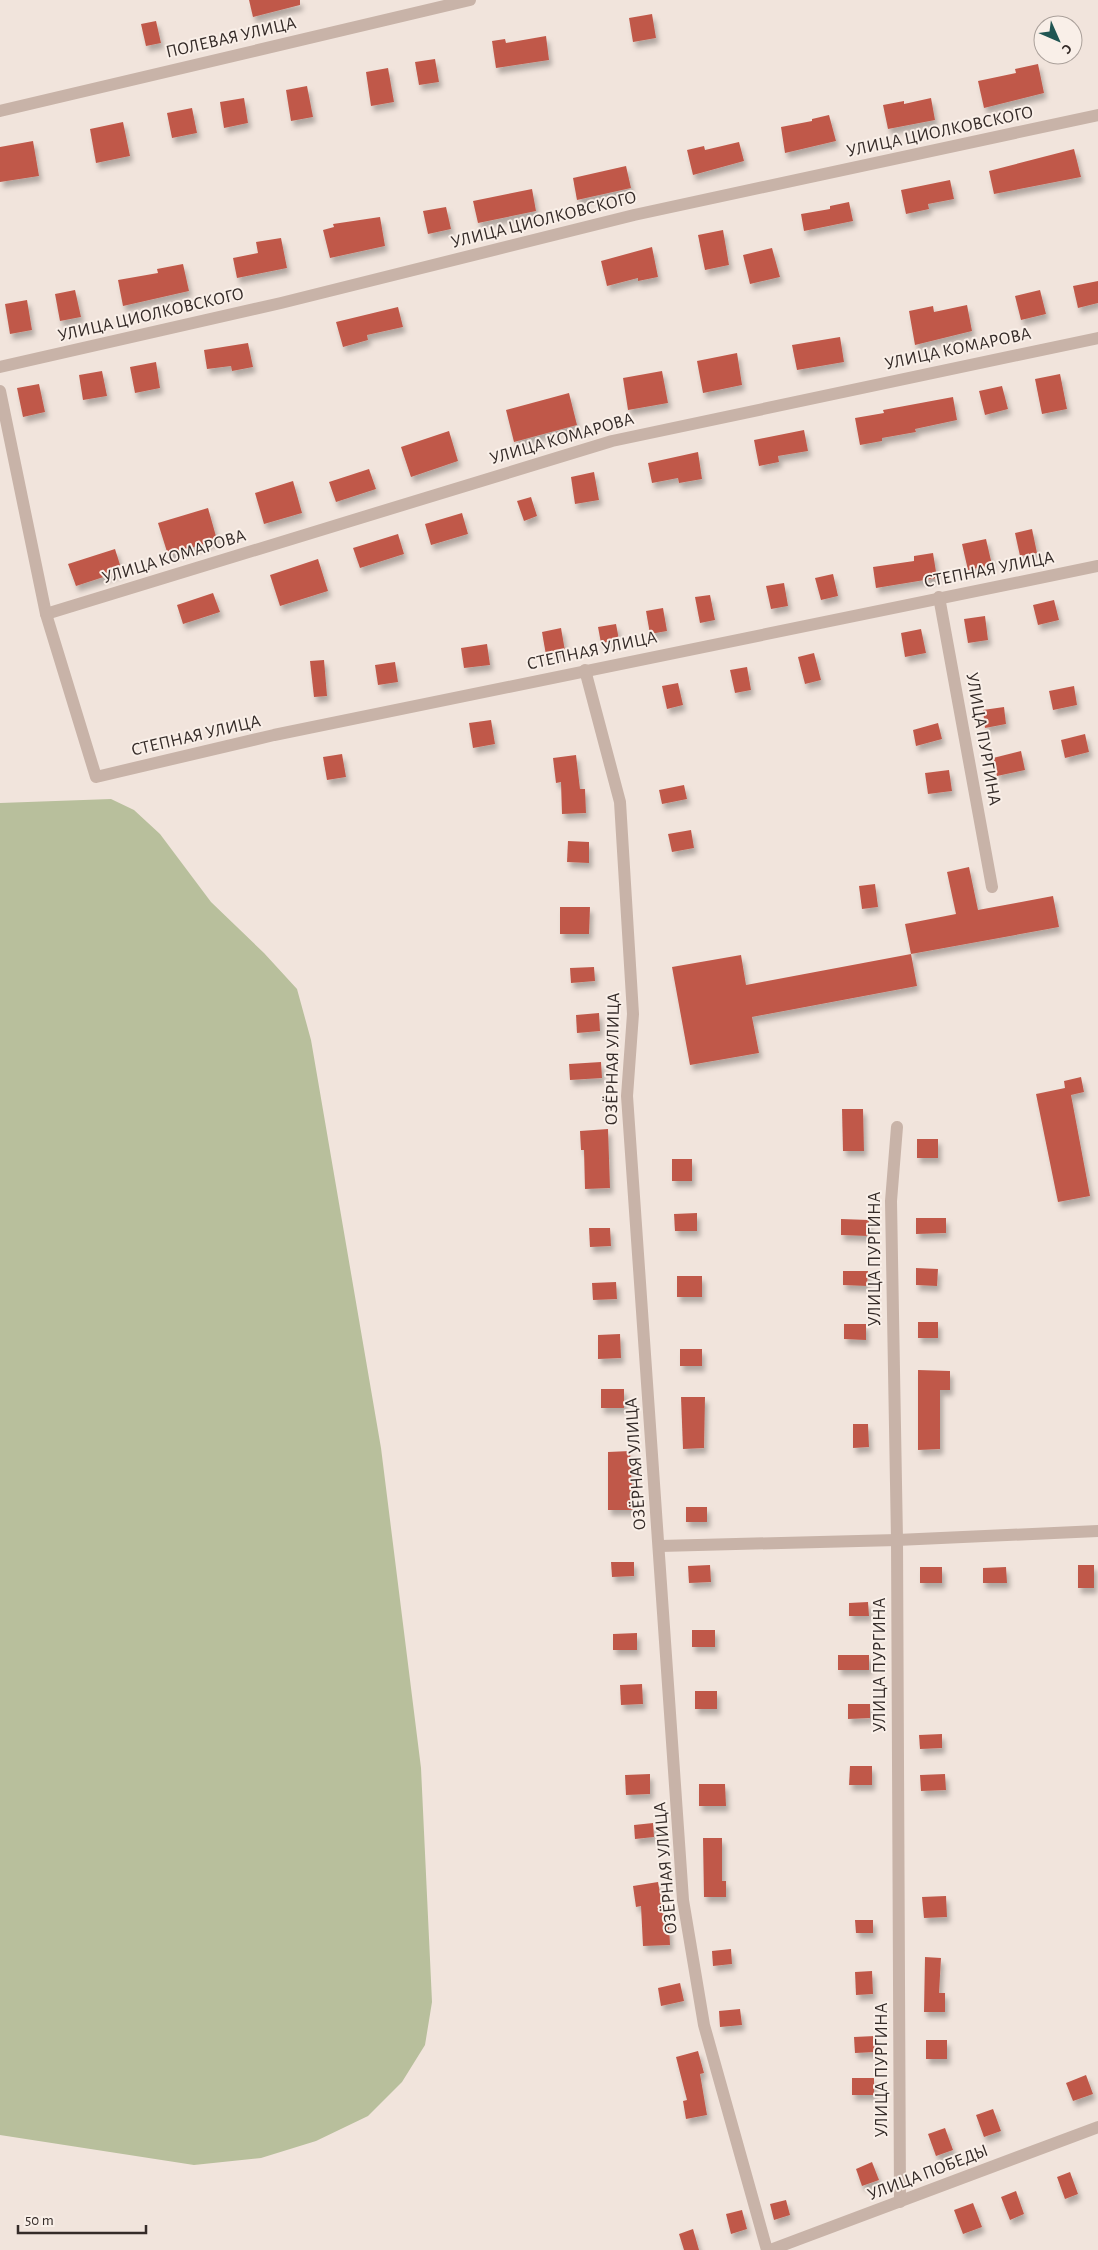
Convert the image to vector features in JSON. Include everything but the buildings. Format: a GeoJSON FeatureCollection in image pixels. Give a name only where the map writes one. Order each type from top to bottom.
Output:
{"type":"FeatureCollection","features":[{"type":"Feature","properties":{"kind":"street","name":"ПОЛЕВАЯ УЛИЦА"},"geometry":{"type":"LineString","coordinates":[[0,111],[470,0]]}},
{"type":"Feature","properties":{"kind":"street","name":"УЛИЦА ЦИОЛКОВСКОГО"},"geometry":{"type":"LineString","coordinates":[[0,366],[281,303],[634,215],[1098,115]]}},
{"type":"Feature","properties":{"kind":"street","name":"УЛИЦА КОМАРОВА"},"geometry":{"type":"LineString","coordinates":[[46,614],[612,441],[1098,338]]}},
{"type":"Feature","properties":{"kind":"street"},"geometry":{"type":"LineString","coordinates":[[0,391],[46,614]]}},
{"type":"Feature","properties":{"kind":"street","name":"СТЕПНАЯ УЛИЦА"},"geometry":{"type":"LineString","coordinates":[[46,614],[96,777],[274,735],[939,597],[1098,566]]}},
{"type":"Feature","properties":{"kind":"street","name":"УЛИЦА ПУРГИНА"},"geometry":{"type":"LineString","coordinates":[[939,597],[992,887]]}},
{"type":"Feature","properties":{"kind":"street","name":"ОЗЁРНАЯ УЛИЦА"},"geometry":{"type":"LineString","coordinates":[[585,670],[620,802],[633,1014],[627,1096],[660,1546],[683,1900],[704,2026],[769,2250]]}},
{"type":"Feature","properties":{"kind":"street","name":"УЛИЦА ПУРГИНА"},"geometry":{"type":"LineString","coordinates":[[897,1127],[891,1201],[897,1540],[900,2202]]}},
{"type":"Feature","properties":{"kind":"street"},"geometry":{"type":"LineString","coordinates":[[660,1546],[897,1540],[1098,1531]]}},
{"type":"Feature","properties":{"kind":"street","name":"УЛИЦА ПОБЕДЫ"},"geometry":{"type":"LineString","coordinates":[[769,2250],[787,2248],[900,2202],[1098,2127]]}},
{"type":"Feature","properties":{"kind":"green space"},"geometry":{"type":"Polygon","coordinates":[[[111,799],[134,810],[160,834],[211,902],[264,953],[297,989],[311,1040],[381,1448],[421,1768],[432,2002],[425,2045],[402,2082],[368,2116],[316,2141],[261,2158],[194,2165],[0,2135],[0,803],[111,799]]]}}]}
